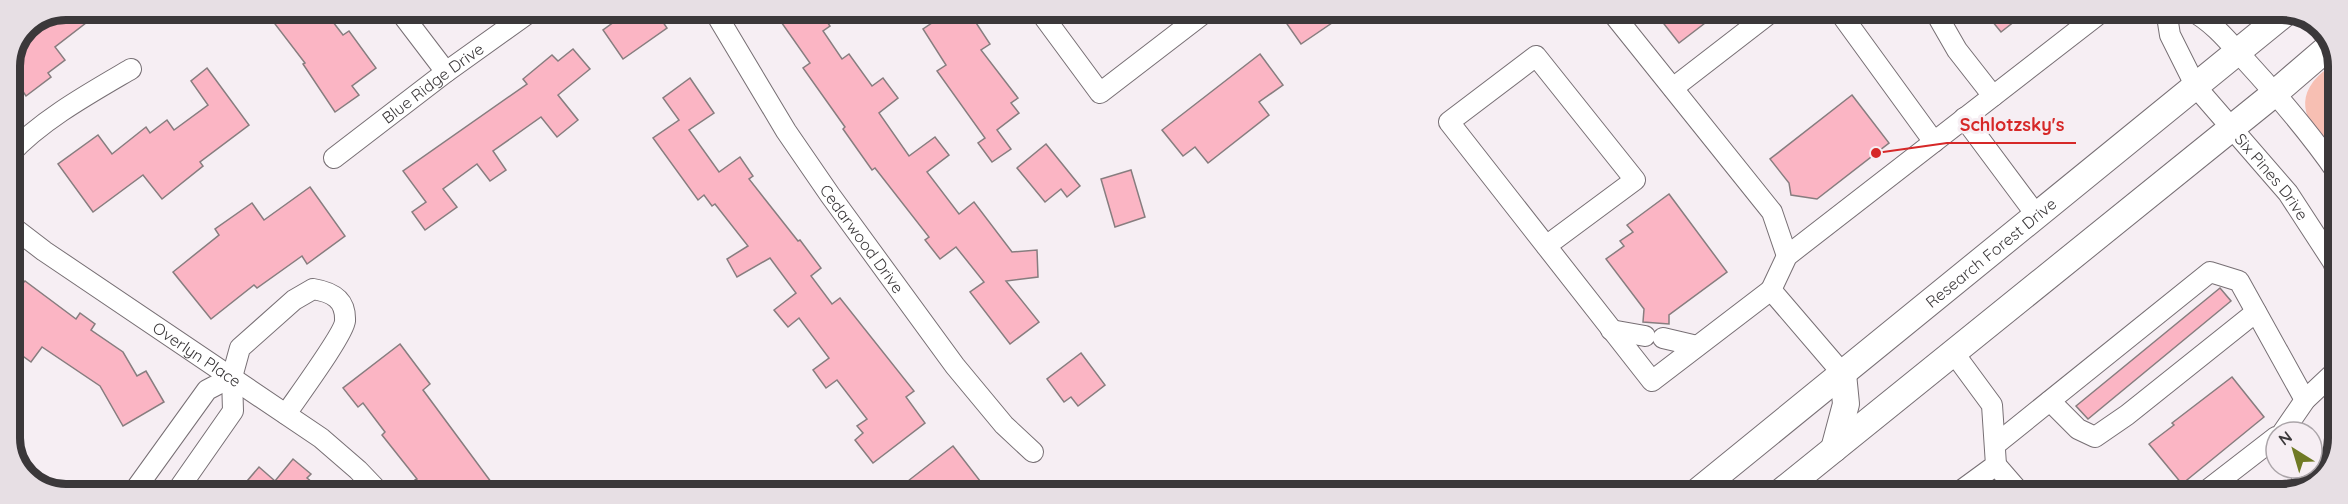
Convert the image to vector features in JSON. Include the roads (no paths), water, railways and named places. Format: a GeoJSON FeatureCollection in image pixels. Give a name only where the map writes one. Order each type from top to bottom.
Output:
{"type":"FeatureCollection","features":[{"type":"Feature","properties":{"kind":"main road","name":"Research Forest Drive"},"geometry":{"type":"LineString","coordinates":[[1707,484],[2277,20]]}},
{"type":"Feature","properties":{"kind":"main road"},"geometry":{"type":"LineString","coordinates":[[1790,484],[2275,93],[2326,50]]}},
{"type":"Feature","properties":{"kind":"main road"},"geometry":{"type":"LineString","coordinates":[[1833,449],[1846,404],[1843,374]]}},
{"type":"Feature","properties":{"kind":"street"},"geometry":{"type":"LineString","coordinates":[[407,20],[446,72]]}},
{"type":"Feature","properties":{"kind":"street","name":"Blue Ridge Drive"},"geometry":{"type":"LineString","coordinates":[[334,158],[446,72],[519,20]]}},
{"type":"Feature","properties":{"kind":"street","name":"Cedarwood Drive"},"geometry":{"type":"LineString","coordinates":[[720,20],[786,131],[837,204],[955,366],[1004,425],[1033,452]]}},
{"type":"Feature","properties":{"kind":"street"},"geometry":{"type":"LineString","coordinates":[[1046,20],[1100,93],[1195,20]]}},
{"type":"Feature","properties":{"kind":"street"},"geometry":{"type":"LineString","coordinates":[[1618,20],[1772,212],[1787,256]]}},
{"type":"Feature","properties":{"kind":"street"},"geometry":{"type":"LineString","coordinates":[[1673,88],[1761,20]]}},
{"type":"Feature","properties":{"kind":"street"},"geometry":{"type":"LineString","coordinates":[[1845,20],[1934,142]]}},
{"type":"Feature","properties":{"kind":"street"},"geometry":{"type":"LineString","coordinates":[[1940,20],[1958,50],[1993,96]]}},
{"type":"Feature","properties":{"kind":"street"},"geometry":{"type":"LineString","coordinates":[[1546,246],[1635,180],[1536,56],[1449,123],[1652,381],[1771,290],[1787,256],[2091,20]]}},
{"type":"Feature","properties":{"kind":"street","name":"Six Pines Drive"},"geometry":{"type":"LineString","coordinates":[[2168,20],[2170,36],[2196,87],[2288,193],[2328,254]]}},
{"type":"Feature","properties":{"kind":"street"},"geometry":{"type":"LineString","coordinates":[[2205,20],[2275,93],[2328,159]]}},
{"type":"Feature","properties":{"kind":"street"},"geometry":{"type":"LineString","coordinates":[[20,143],[90,93],[131,69]]}},
{"type":"Feature","properties":{"kind":"street"},"geometry":{"type":"LineString","coordinates":[[1964,118],[2037,216]]}},
{"type":"Feature","properties":{"kind":"street","name":"Overlyn Place"},"geometry":{"type":"LineString","coordinates":[[20,233],[321,438],[371,484]]}},
{"type":"Feature","properties":{"kind":"street"},"geometry":{"type":"LineString","coordinates":[[1995,445],[2210,272],[2239,281],[2305,400]]}},
{"type":"Feature","properties":{"kind":"street"},"geometry":{"type":"LineString","coordinates":[[182,484],[233,411],[232,377],[240,348],[294,300],[313,289],[330,292],[343,305],[345,323],[286,414]]}},
{"type":"Feature","properties":{"kind":"street"},"geometry":{"type":"LineString","coordinates":[[1771,290],[1843,374]]}},
{"type":"Feature","properties":{"kind":"street"},"geometry":{"type":"LineString","coordinates":[[2050,401],[2078,429],[2095,437],[2127,415],[2256,312]]}},
{"type":"Feature","properties":{"kind":"street"},"geometry":{"type":"LineString","coordinates":[[1611,330],[1697,346]]}},
{"type":"Feature","properties":{"kind":"street"},"geometry":{"type":"LineString","coordinates":[[1953,352],[1992,405],[1996,465],[2012,484]]}},
{"type":"Feature","properties":{"kind":"street"},"geometry":{"type":"LineString","coordinates":[[139,484],[207,390],[232,377]]}},
{"type":"Feature","properties":{"kind":"street"},"geometry":{"type":"LineString","coordinates":[[2292,420],[2305,400],[2328,378]]}},
{"type":"Feature","properties":{"kind":"street"},"geometry":{"type":"LineString","coordinates":[[2216,484],[2264,447]]}},
{"type":"Feature","properties":{"kind":"street"},"geometry":{"type":"LineString","coordinates":[[1970,484],[1996,465]]}},
{"type":"Feature","properties":{"kind":"place","name":"Schlotzsky's"},"geometry":{"type":"Point","coordinates":[1876,153]}}]}
